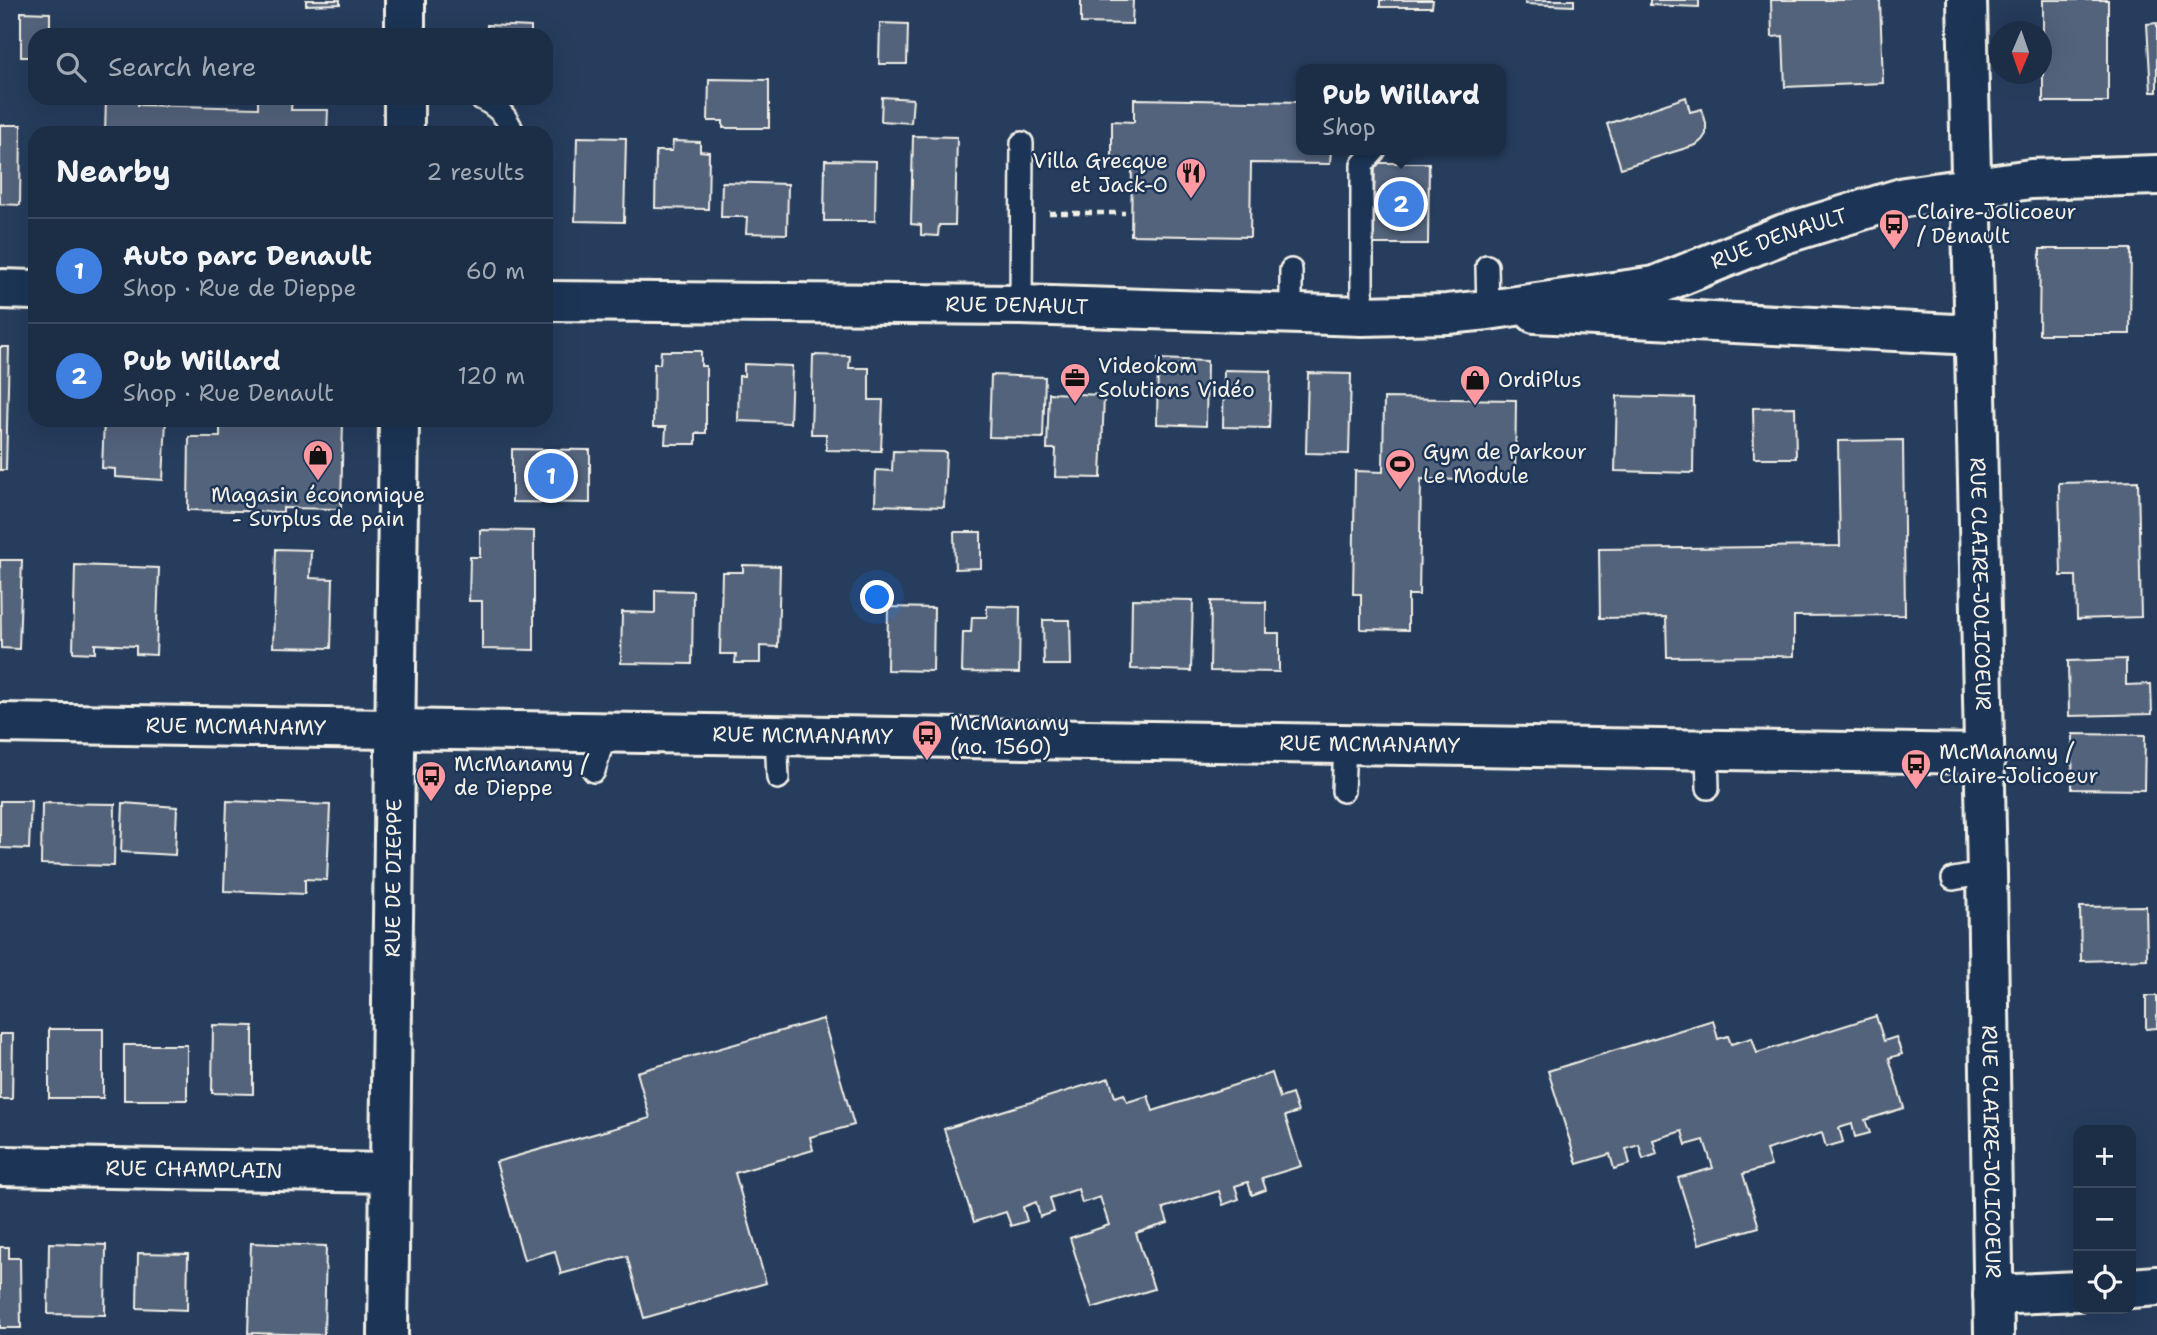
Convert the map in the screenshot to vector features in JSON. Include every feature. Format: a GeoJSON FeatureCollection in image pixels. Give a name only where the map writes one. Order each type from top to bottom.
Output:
{"type":"FeatureCollection","features":[{"type":"Feature","properties":{"kind":"street"},"geometry":{"type":"LineString","coordinates":[[405,0],[405,28]]}},
{"type":"Feature","properties":{"kind":"street","name":"RUE CLAIRE-JOLICOEUR"},"geometry":{"type":"LineString","coordinates":[[1967,0],[1983,754],[1970,876],[1994,1335]]}},
{"type":"Feature","properties":{"kind":"street"},"geometry":{"type":"LineString","coordinates":[[404,105],[404,126]]}},
{"type":"Feature","properties":{"kind":"street","name":"RUE DENAULT"},"geometry":{"type":"LineString","coordinates":[[553,301],[1021,305],[1362,316],[1488,310],[1655,286],[1784,234],[1893,200],[2031,179],[2157,175]]}},
{"type":"Feature","properties":{"kind":"street"},"geometry":{"type":"LineString","coordinates":[[0,289],[28,290]]}},
{"type":"Feature","properties":{"kind":"street","name":"RUE DENAULT"},"geometry":{"type":"LineString","coordinates":[[1488,310],[1975,335]]}},
{"type":"Feature","properties":{"kind":"street","name":"RUE DE DIEPPE"},"geometry":{"type":"LineString","coordinates":[[388,1335],[399,427]]}},
{"type":"Feature","properties":{"kind":"street","name":"RUE MCMANAMY"},"geometry":{"type":"LineString","coordinates":[[0,723],[1983,754]]}},
{"type":"Feature","properties":{"kind":"street","name":"RUE CHAMPLAIN"},"geometry":{"type":"LineString","coordinates":[[0,1166],[390,1173]]}},
{"type":"Feature","properties":{"kind":"street"},"geometry":{"type":"LineString","coordinates":[[2136,1287],[2157,1286]]}},
{"type":"Feature","properties":{"kind":"street"},"geometry":{"type":"LineString","coordinates":[[1993,1296],[2073,1291]]}},
{"type":"Feature","properties":{"kind":"lane"},"geometry":{"type":"LineString","coordinates":[[495,105],[510,126]]}},
{"type":"Feature","properties":{"kind":"lane"},"geometry":{"type":"LineString","coordinates":[[1021,143],[1021,305]]}},
{"type":"Feature","properties":{"kind":"lane"},"geometry":{"type":"LineString","coordinates":[[1362,316],[1362,165],[1371,155]]}},
{"type":"Feature","properties":{"kind":"lane"},"geometry":{"type":"LineString","coordinates":[[1488,266],[1488,310]]}},
{"type":"Feature","properties":{"kind":"lane"},"geometry":{"type":"LineString","coordinates":[[1291,270],[1291,314]]}},
{"type":"Feature","properties":{"kind":"lane"},"geometry":{"type":"LineString","coordinates":[[594,771],[605,733]]}},
{"type":"Feature","properties":{"kind":"lane"},"geometry":{"type":"LineString","coordinates":[[776,735],[778,778]]}},
{"type":"Feature","properties":{"kind":"lane"},"geometry":{"type":"LineString","coordinates":[[1343,791],[1345,744]]}},
{"type":"Feature","properties":{"kind":"lane"},"geometry":{"type":"LineString","coordinates":[[1707,750],[1708,788]]}},
{"type":"Feature","properties":{"kind":"path"},"geometry":{"type":"LineString","coordinates":[[1021,212],[1125,213]]}},
{"type":"Feature","properties":{"kind":"building"},"geometry":{"type":"Polygon","coordinates":[[[306,0],[340,0],[340,4],[306,5],[306,0]]]}},
{"type":"Feature","properties":{"kind":"building"},"geometry":{"type":"Polygon","coordinates":[[[1081,0],[1133,0],[1132,24],[1081,23],[1081,0]]]}},
{"type":"Feature","properties":{"kind":"building"},"geometry":{"type":"Polygon","coordinates":[[[1380,0],[1433,0],[1432,7],[1380,7],[1380,0]]]}},
{"type":"Feature","properties":{"kind":"building"},"geometry":{"type":"Polygon","coordinates":[[[1525,0],[1574,0],[1574,6],[1525,4],[1525,0]]]}},
{"type":"Feature","properties":{"kind":"building"},"geometry":{"type":"Polygon","coordinates":[[[1650,0],[1699,0],[1699,7],[1650,5],[1650,0]]]}},
{"type":"Feature","properties":{"kind":"building"},"geometry":{"type":"Polygon","coordinates":[[[1771,0],[1880,0],[1883,83],[1785,87],[1783,36],[1772,37],[1771,0]]]}},
{"type":"Feature","properties":{"kind":"building"},"geometry":{"type":"Polygon","coordinates":[[[2043,0],[2108,0],[2108,102],[2043,102],[2043,84],[2052,84],[2052,21],[2043,21],[2043,0]]]}},
{"type":"Feature","properties":{"kind":"building"},"geometry":{"type":"Polygon","coordinates":[[[21,12],[50,13],[50,28],[28,28],[28,57],[21,57],[21,12]]]}},
{"type":"Feature","properties":{"kind":"building"},"geometry":{"type":"Polygon","coordinates":[[[880,23],[908,24],[907,64],[879,64],[880,23]]]}},
{"type":"Feature","properties":{"kind":"building"},"geometry":{"type":"Polygon","coordinates":[[[2157,23],[2157,92],[2151,92],[2147,24],[2157,23]]]}},
{"type":"Feature","properties":{"kind":"building"},"geometry":{"type":"Polygon","coordinates":[[[487,25],[531,27],[531,28],[487,28],[487,25]]]}},
{"type":"Feature","properties":{"kind":"building"},"geometry":{"type":"Polygon","coordinates":[[[709,79],[769,80],[769,128],[723,128],[723,121],[708,121],[709,79]]]}},
{"type":"Feature","properties":{"kind":"building"},"geometry":{"type":"Polygon","coordinates":[[[882,97],[913,99],[911,123],[881,121],[882,97]]]}},
{"type":"Feature","properties":{"kind":"building"},"geometry":{"type":"Polygon","coordinates":[[[1686,97],[1690,112],[1702,109],[1706,134],[1702,140],[1696,145],[1621,168],[1607,124],[1686,97]]]}},
{"type":"Feature","properties":{"kind":"building","name":"Villa Grecque et Jack-O"},"geometry":{"type":"Polygon","coordinates":[[[1134,99],[1296,102],[1296,155],[1331,155],[1330,164],[1251,163],[1250,237],[1131,235],[1132,165],[1112,165],[1112,121],[1134,122],[1134,99]]]}},
{"type":"Feature","properties":{"kind":"building"},"geometry":{"type":"Polygon","coordinates":[[[106,105],[258,108],[258,105],[291,105],[291,110],[328,110],[327,126],[105,126],[106,105]]]}},
{"type":"Feature","properties":{"kind":"building"},"geometry":{"type":"Polygon","coordinates":[[[0,125],[21,125],[20,205],[0,204],[0,125]]]}},
{"type":"Feature","properties":{"kind":"building"},"geometry":{"type":"Polygon","coordinates":[[[913,136],[957,137],[955,225],[939,225],[938,236],[921,235],[921,225],[911,224],[913,136]]]}},
{"type":"Feature","properties":{"kind":"building"},"geometry":{"type":"Polygon","coordinates":[[[577,137],[626,138],[624,222],[575,221],[577,137]]]}},
{"type":"Feature","properties":{"kind":"building"},"geometry":{"type":"Polygon","coordinates":[[[673,141],[700,142],[700,151],[709,152],[708,209],[655,208],[656,151],[672,151],[673,141]]]}},
{"type":"Feature","properties":{"kind":"building"},"geometry":{"type":"Polygon","coordinates":[[[825,160],[876,161],[875,221],[824,221],[825,160]]]}},
{"type":"Feature","properties":{"kind":"building"},"geometry":{"type":"Polygon","coordinates":[[[1375,163],[1429,163],[1428,244],[1373,244],[1375,163]]]}},
{"type":"Feature","properties":{"kind":"building"},"geometry":{"type":"Polygon","coordinates":[[[722,182],[788,184],[787,234],[746,233],[747,217],[721,217],[722,182]]]}},
{"type":"Feature","properties":{"kind":"building"},"geometry":{"type":"Polygon","coordinates":[[[2040,249],[2131,249],[2130,334],[2039,334],[2040,249]]]}},
{"type":"Feature","properties":{"kind":"building"},"geometry":{"type":"Polygon","coordinates":[[[0,347],[9,347],[6,470],[0,470],[0,347]]]}},
{"type":"Feature","properties":{"kind":"building"},"geometry":{"type":"Polygon","coordinates":[[[661,351],[701,351],[701,366],[706,366],[706,433],[696,433],[696,444],[665,444],[666,427],[653,427],[654,364],[660,364],[661,351]]]}},
{"type":"Feature","properties":{"kind":"building"},"geometry":{"type":"Polygon","coordinates":[[[813,355],[850,356],[849,368],[869,368],[869,400],[883,400],[881,451],[826,450],[826,434],[811,434],[813,355]]]}},
{"type":"Feature","properties":{"kind":"building"},"geometry":{"type":"Polygon","coordinates":[[[1158,359],[1207,361],[1206,426],[1157,424],[1158,359]]]}},
{"type":"Feature","properties":{"kind":"building"},"geometry":{"type":"Polygon","coordinates":[[[744,364],[792,366],[790,423],[738,421],[739,376],[744,376],[744,364]]]}},
{"type":"Feature","properties":{"kind":"building"},"geometry":{"type":"Polygon","coordinates":[[[1224,370],[1271,371],[1269,428],[1223,427],[1224,370]]]}},
{"type":"Feature","properties":{"kind":"building"},"geometry":{"type":"Polygon","coordinates":[[[1308,373],[1351,374],[1349,454],[1306,453],[1308,373]]]}},
{"type":"Feature","properties":{"kind":"building"},"geometry":{"type":"Polygon","coordinates":[[[991,375],[1045,377],[1043,438],[989,437],[991,375]]]}},
{"type":"Feature","properties":{"kind":"building"},"geometry":{"type":"Polygon","coordinates":[[[1049,393],[1104,395],[1101,478],[1055,477],[1056,449],[1047,449],[1049,393]]]}},
{"type":"Feature","properties":{"kind":"building"},"geometry":{"type":"Polygon","coordinates":[[[1617,396],[1694,398],[1693,473],[1615,471],[1617,396]]]}},
{"type":"Feature","properties":{"kind":"building"},"geometry":{"type":"Polygon","coordinates":[[[1384,398],[1516,400],[1515,481],[1421,479],[1419,595],[1408,595],[1408,630],[1361,629],[1361,594],[1353,594],[1355,471],[1383,472],[1384,398]]]}},
{"type":"Feature","properties":{"kind":"building"},"geometry":{"type":"Polygon","coordinates":[[[1795,407],[1796,458],[1754,458],[1753,408],[1795,407]]]}},
{"type":"Feature","properties":{"kind":"building"},"geometry":{"type":"Polygon","coordinates":[[[104,427],[166,427],[163,480],[115,477],[115,469],[102,468],[104,427]]]}},
{"type":"Feature","properties":{"kind":"building"},"geometry":{"type":"Polygon","coordinates":[[[220,427],[343,427],[341,509],[283,508],[283,512],[188,510],[189,437],[220,437],[220,427]]]}},
{"type":"Feature","properties":{"kind":"building"},"geometry":{"type":"Polygon","coordinates":[[[1903,440],[1905,615],[1794,616],[1794,656],[1667,657],[1666,617],[1600,618],[1599,549],[1840,546],[1838,441],[1903,440]]]}},
{"type":"Feature","properties":{"kind":"building"},"geometry":{"type":"Polygon","coordinates":[[[512,449],[590,450],[590,503],[512,502],[512,449]]]}},
{"type":"Feature","properties":{"kind":"building"},"geometry":{"type":"Polygon","coordinates":[[[893,451],[946,452],[944,507],[875,505],[876,470],[892,471],[893,451]]]}},
{"type":"Feature","properties":{"kind":"building"},"geometry":{"type":"Polygon","coordinates":[[[2138,481],[2141,617],[2077,619],[2076,576],[2061,576],[2059,483],[2138,481]]]}},
{"type":"Feature","properties":{"kind":"building"},"geometry":{"type":"Polygon","coordinates":[[[480,530],[534,531],[534,650],[482,649],[482,601],[469,601],[470,557],[480,557],[480,530]]]}},
{"type":"Feature","properties":{"kind":"building"},"geometry":{"type":"Polygon","coordinates":[[[954,532],[981,532],[981,568],[955,569],[954,532]]]}},
{"type":"Feature","properties":{"kind":"building"},"geometry":{"type":"Polygon","coordinates":[[[276,549],[311,550],[310,578],[333,579],[331,648],[273,647],[276,549]]]}},
{"type":"Feature","properties":{"kind":"building"},"geometry":{"type":"Polygon","coordinates":[[[0,560],[22,560],[19,649],[1,648],[0,560]]]}},
{"type":"Feature","properties":{"kind":"building"},"geometry":{"type":"Polygon","coordinates":[[[75,565],[159,568],[156,655],[136,654],[136,646],[95,644],[95,653],[73,652],[75,565]]]}},
{"type":"Feature","properties":{"kind":"building"},"geometry":{"type":"Polygon","coordinates":[[[743,565],[780,566],[778,647],[760,646],[760,663],[735,663],[736,654],[720,654],[722,572],[743,572],[743,565]]]}},
{"type":"Feature","properties":{"kind":"building"},"geometry":{"type":"Polygon","coordinates":[[[655,590],[693,591],[692,664],[621,663],[622,612],[655,613],[655,590]]]}},
{"type":"Feature","properties":{"kind":"building"},"geometry":{"type":"Polygon","coordinates":[[[1132,599],[1193,600],[1191,671],[1131,669],[1132,599]]]}},
{"type":"Feature","properties":{"kind":"building"},"geometry":{"type":"Polygon","coordinates":[[[1211,601],[1266,602],[1266,633],[1279,633],[1279,672],[1210,671],[1211,601]]]}},
{"type":"Feature","properties":{"kind":"building"},"geometry":{"type":"Polygon","coordinates":[[[987,606],[1020,607],[1019,673],[962,672],[963,632],[971,632],[972,617],[987,617],[987,606]]]}},
{"type":"Feature","properties":{"kind":"building"},"geometry":{"type":"Polygon","coordinates":[[[888,607],[934,608],[933,671],[887,670],[888,607]]]}},
{"type":"Feature","properties":{"kind":"building"},"geometry":{"type":"Polygon","coordinates":[[[1043,620],[1070,620],[1071,665],[1044,665],[1043,620]]]}},
{"type":"Feature","properties":{"kind":"building"},"geometry":{"type":"Polygon","coordinates":[[[2126,659],[2126,685],[2151,684],[2152,714],[2069,716],[2068,661],[2126,659]]]}},
{"type":"Feature","properties":{"kind":"building"},"geometry":{"type":"Polygon","coordinates":[[[2073,734],[2145,735],[2144,790],[2072,789],[2073,734]]]}},
{"type":"Feature","properties":{"kind":"building"},"geometry":{"type":"Polygon","coordinates":[[[0,801],[31,801],[29,849],[0,848],[0,801]]]}},
{"type":"Feature","properties":{"kind":"building"},"geometry":{"type":"Polygon","coordinates":[[[227,801],[330,805],[327,880],[305,879],[305,894],[224,891],[227,801]]]}},
{"type":"Feature","properties":{"kind":"building"},"geometry":{"type":"Polygon","coordinates":[[[42,803],[115,804],[114,866],[41,864],[42,803]]]}},
{"type":"Feature","properties":{"kind":"building"},"geometry":{"type":"Polygon","coordinates":[[[123,803],[177,807],[175,855],[121,852],[123,803]]]}},
{"type":"Feature","properties":{"kind":"building"},"geometry":{"type":"Polygon","coordinates":[[[2146,906],[2147,959],[2081,961],[2080,907],[2146,906]]]}},
{"type":"Feature","properties":{"kind":"building"},"geometry":{"type":"Polygon","coordinates":[[[2146,996],[2157,996],[2157,1028],[2146,1029],[2146,996]]]}},
{"type":"Feature","properties":{"kind":"building"},"geometry":{"type":"Polygon","coordinates":[[[1876,1016],[1884,1041],[1896,1037],[1902,1054],[1889,1058],[1904,1108],[1865,1120],[1870,1133],[1855,1137],[1852,1124],[1839,1128],[1843,1142],[1826,1147],[1822,1133],[1766,1150],[1771,1166],[1743,1174],[1759,1227],[1699,1244],[1678,1178],[1713,1168],[1704,1140],[1686,1145],[1682,1131],[1653,1140],[1657,1154],[1643,1159],[1639,1145],[1626,1149],[1630,1164],[1614,1169],[1610,1154],[1577,1164],[1548,1071],[1713,1020],[1718,1039],[1728,1036],[1731,1044],[1752,1038],[1757,1053],[1876,1016]]]}},
{"type":"Feature","properties":{"kind":"building"},"geometry":{"type":"Polygon","coordinates":[[[823,1019],[854,1125],[810,1137],[813,1150],[735,1173],[766,1283],[644,1318],[627,1256],[561,1274],[555,1251],[524,1260],[496,1162],[650,1118],[637,1072],[823,1019]]]}},
{"type":"Feature","properties":{"kind":"building"},"geometry":{"type":"Polygon","coordinates":[[[213,1025],[253,1026],[253,1094],[212,1093],[213,1025]]]}},
{"type":"Feature","properties":{"kind":"building"},"geometry":{"type":"Polygon","coordinates":[[[49,1029],[103,1029],[103,1098],[49,1098],[49,1029]]]}},
{"type":"Feature","properties":{"kind":"building"},"geometry":{"type":"Polygon","coordinates":[[[0,1034],[13,1034],[12,1099],[0,1099],[0,1034]]]}},
{"type":"Feature","properties":{"kind":"building"},"geometry":{"type":"Polygon","coordinates":[[[124,1045],[187,1045],[187,1100],[124,1100],[124,1045]]]}},
{"type":"Feature","properties":{"kind":"building"},"geometry":{"type":"Polygon","coordinates":[[[1272,1073],[1280,1098],[1292,1094],[1298,1112],[1285,1116],[1301,1166],[1262,1178],[1266,1190],[1252,1195],[1248,1182],[1235,1186],[1239,1199],[1223,1205],[1219,1191],[1163,1208],[1168,1223],[1136,1233],[1154,1289],[1092,1308],[1070,1238],[1109,1225],[1100,1197],[1082,1203],[1078,1189],[1050,1198],[1054,1212],[1040,1217],[1036,1202],[1023,1207],[1027,1221],[1011,1226],[1006,1212],[974,1222],[944,1129],[1109,1078],[1115,1097],[1124,1094],[1127,1102],[1148,1096],[1153,1111],[1272,1073]]]}},
{"type":"Feature","properties":{"kind":"building"},"geometry":{"type":"Polygon","coordinates":[[[49,1243],[106,1245],[105,1315],[48,1314],[49,1243]]]}},
{"type":"Feature","properties":{"kind":"building"},"geometry":{"type":"Polygon","coordinates":[[[251,1243],[326,1246],[324,1335],[248,1333],[251,1243]]]}},
{"type":"Feature","properties":{"kind":"building"},"geometry":{"type":"Polygon","coordinates":[[[0,1247],[9,1247],[9,1258],[20,1258],[21,1328],[0,1328],[0,1247]]]}},
{"type":"Feature","properties":{"kind":"building"},"geometry":{"type":"Polygon","coordinates":[[[138,1253],[188,1254],[187,1310],[137,1308],[138,1253]]]}},
{"type":"Feature","properties":{"kind":"place","name":"Villa Grecque et Jack-O"},"geometry":{"type":"Point","coordinates":[1191,200]}},
{"type":"Feature","properties":{"kind":"place","name":"Pub Willard"},"geometry":{"type":"Point","coordinates":[1401,204]}},
{"type":"Feature","properties":{"kind":"place","name":"Claire-Jolicoeur / Denault"},"geometry":{"type":"Point","coordinates":[1894,251]}},
{"type":"Feature","properties":{"kind":"place","name":"Videokom Solutions Vidéo"},"geometry":{"type":"Point","coordinates":[1075,405]}},
{"type":"Feature","properties":{"kind":"place","name":"OrdiPlus"},"geometry":{"type":"Point","coordinates":[1475,407]}},
{"type":"Feature","properties":{"kind":"place","name":"Auto parc Denault"},"geometry":{"type":"Point","coordinates":[551,476]}},
{"type":"Feature","properties":{"kind":"place","name":"Magasin économique - Surplus de pain"},"geometry":{"type":"Point","coordinates":[318,482]}},
{"type":"Feature","properties":{"kind":"place","name":"Gym de Parkour Le Module"},"geometry":{"type":"Point","coordinates":[1400,491]}},
{"type":"Feature","properties":{"kind":"place","name":"McManamy (no. 1560)"},"geometry":{"type":"Point","coordinates":[927,762]}},
{"type":"Feature","properties":{"kind":"place","name":"McManamy / Claire-Jolicoeur"},"geometry":{"type":"Point","coordinates":[1916,791]}},
{"type":"Feature","properties":{"kind":"place","name":"McManamy / de Dieppe"},"geometry":{"type":"Point","coordinates":[431,803]}}]}
